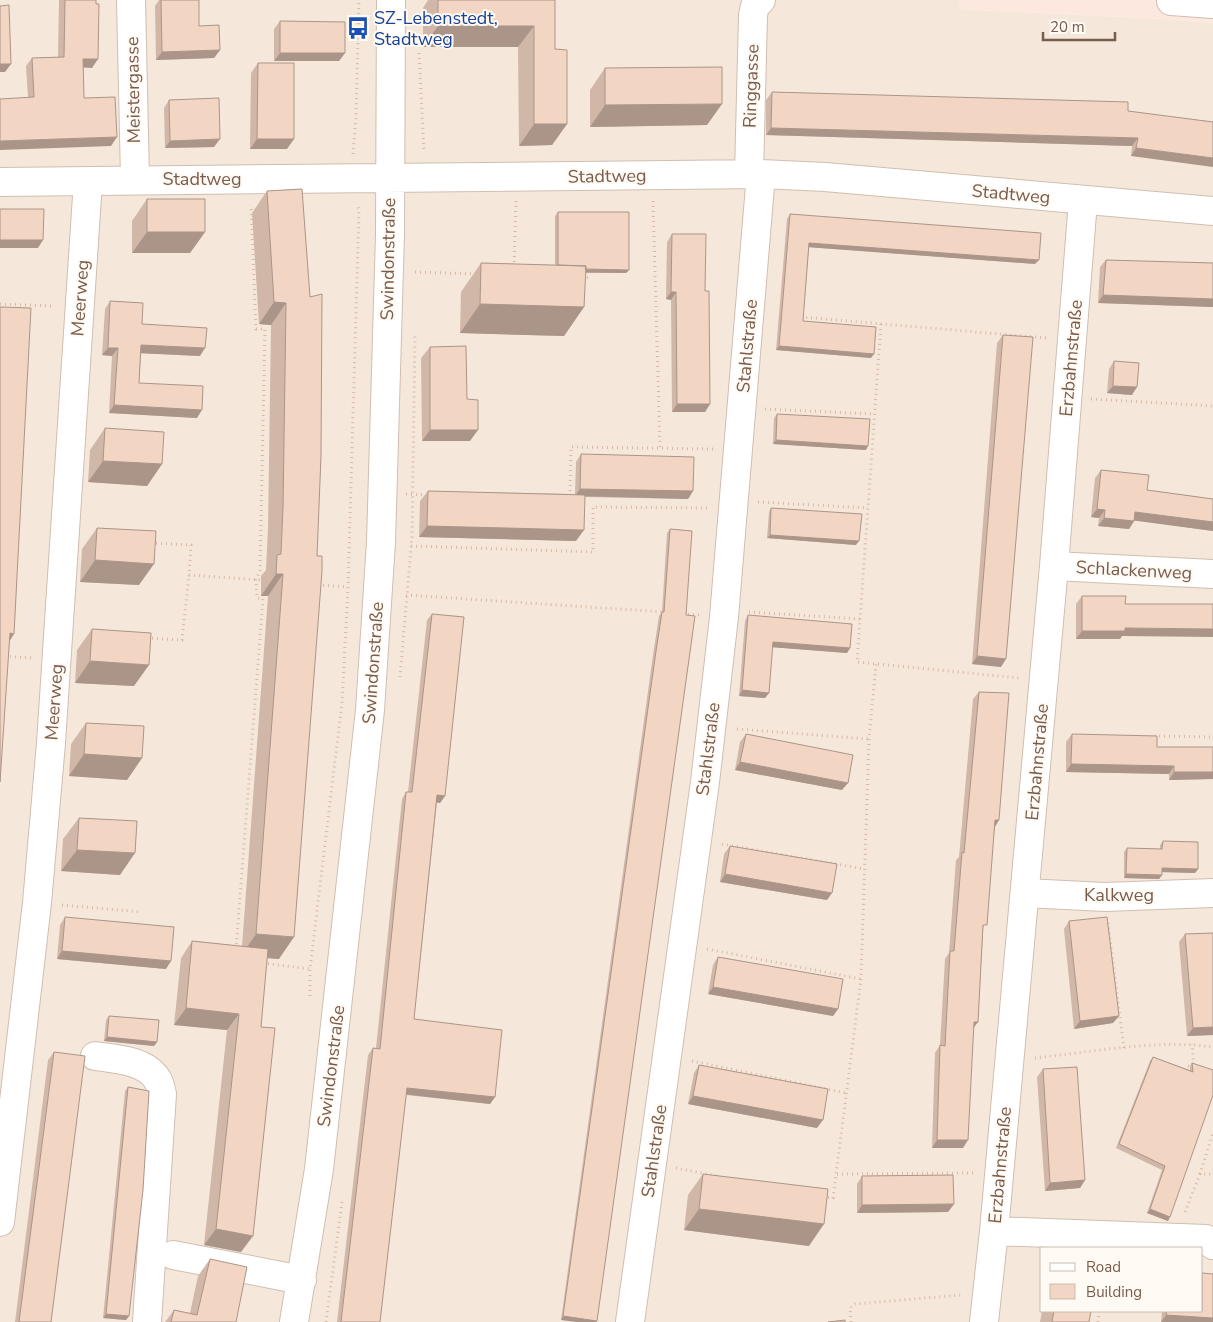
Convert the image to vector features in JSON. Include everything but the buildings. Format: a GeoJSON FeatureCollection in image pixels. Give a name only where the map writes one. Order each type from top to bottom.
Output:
{"type":"FeatureCollection","features":[{"type":"Feature","properties":{"kind":"street","name":"Meistergasse"},"geometry":{"type":"LineString","coordinates":[[131,0],[135,179]]}},
{"type":"Feature","properties":{"kind":"street","name":"Swindonstraße"},"geometry":{"type":"LineString","coordinates":[[294,1322],[319,1169],[370,710],[382,542],[390,179],[391,0]]}},
{"type":"Feature","properties":{"kind":"street","name":"Ringgasse"},"geometry":{"type":"LineString","coordinates":[[755,174],[753,15],[755,6],[761,0]]}},
{"type":"Feature","properties":{"kind":"street"},"geometry":{"type":"LineString","coordinates":[[1171,1],[1213,4]]}},
{"type":"Feature","properties":{"kind":"street","name":"Stadtweg"},"geometry":{"type":"LineString","coordinates":[[0,182],[135,179],[390,179],[755,174],[824,177],[1213,211]]}},
{"type":"Feature","properties":{"kind":"street","name":"Stahlstraße"},"geometry":{"type":"LineString","coordinates":[[630,1322],[697,840],[725,614],[742,408],[755,174]]}},
{"type":"Feature","properties":{"kind":"street","name":"Meerweg"},"geometry":{"type":"LineString","coordinates":[[0,1222],[37,903],[55,696],[88,181]]}},
{"type":"Feature","properties":{"kind":"street","name":"Erzbahnstraße"},"geometry":{"type":"LineString","coordinates":[[984,1322],[1010,1061],[1044,680],[1083,201]]}},
{"type":"Feature","properties":{"kind":"street","name":"Schlackenweg"},"geometry":{"type":"LineString","coordinates":[[1054,566],[1213,574]]}},
{"type":"Feature","properties":{"kind":"street","name":"Kalkweg"},"geometry":{"type":"LineString","coordinates":[[1025,893],[1105,897],[1213,893]]}},
{"type":"Feature","properties":{"kind":"street"},"geometry":{"type":"LineString","coordinates":[[95,1056],[132,1062],[144,1068],[157,1079],[162,1094],[147,1322]]}},
{"type":"Feature","properties":{"kind":"street"},"geometry":{"type":"LineString","coordinates":[[994,1231],[1175,1238],[1209,1242]]}},
{"type":"Feature","properties":{"kind":"street"},"geometry":{"type":"LineString","coordinates":[[173,1255],[302,1280]]}},
{"type":"Feature","properties":{"kind":"path"},"geometry":{"type":"LineString","coordinates":[[254,961],[310,969],[342,703],[348,587],[359,210],[350,179],[356,116],[359,0]]}},
{"type":"Feature","properties":{"kind":"path"},"geometry":{"type":"LineString","coordinates":[[418,48],[424,152],[422,178]]}},
{"type":"Feature","properties":{"kind":"path"},"geometry":{"type":"LineString","coordinates":[[652,175],[660,448]]}},
{"type":"Feature","properties":{"kind":"path"},"geometry":{"type":"LineString","coordinates":[[514,275],[516,177]]}},
{"type":"Feature","properties":{"kind":"path"},"geometry":{"type":"LineString","coordinates":[[235,959],[263,599],[257,598],[256,580],[260,570],[266,329],[256,329],[250,202]]}},
{"type":"Feature","properties":{"kind":"path"},"geometry":{"type":"LineString","coordinates":[[416,262],[416,281]]}},
{"type":"Feature","properties":{"kind":"path"},"geometry":{"type":"LineString","coordinates":[[411,272],[485,274]]}},
{"type":"Feature","properties":{"kind":"path"},"geometry":{"type":"LineString","coordinates":[[582,277],[592,278]]}},
{"type":"Feature","properties":{"kind":"path"},"geometry":{"type":"LineString","coordinates":[[0,304],[80,307]]}},
{"type":"Feature","properties":{"kind":"path"},"geometry":{"type":"LineString","coordinates":[[797,317],[1072,340]]}},
{"type":"Feature","properties":{"kind":"path"},"geometry":{"type":"LineString","coordinates":[[881,324],[857,662],[1044,680]]}},
{"type":"Feature","properties":{"kind":"path"},"geometry":{"type":"LineString","coordinates":[[415,326],[413,495],[433,496]]}},
{"type":"Feature","properties":{"kind":"path"},"geometry":{"type":"LineString","coordinates":[[1068,397],[1213,406]]}},
{"type":"Feature","properties":{"kind":"path"},"geometry":{"type":"LineString","coordinates":[[742,408],[875,414]]}},
{"type":"Feature","properties":{"kind":"path"},"geometry":{"type":"LineString","coordinates":[[570,500],[571,447],[739,449]]}},
{"type":"Feature","properties":{"kind":"path"},"geometry":{"type":"LineString","coordinates":[[405,547],[593,552],[593,507],[734,505],[868,508]]}},
{"type":"Feature","properties":{"kind":"path"},"geometry":{"type":"LineString","coordinates":[[144,542],[191,545],[182,640],[145,638]]}},
{"type":"Feature","properties":{"kind":"path"},"geometry":{"type":"LineString","coordinates":[[188,575],[261,580]]}},
{"type":"Feature","properties":{"kind":"path"},"geometry":{"type":"LineString","coordinates":[[315,584],[348,587]]}},
{"type":"Feature","properties":{"kind":"path"},"geometry":{"type":"LineString","coordinates":[[401,596],[665,612]]}},
{"type":"Feature","properties":{"kind":"path"},"geometry":{"type":"LineString","coordinates":[[675,613],[860,619]]}},
{"type":"Feature","properties":{"kind":"path"},"geometry":{"type":"LineString","coordinates":[[814,1195],[833,1198],[861,979],[869,739],[876,664]]}},
{"type":"Feature","properties":{"kind":"path"},"geometry":{"type":"LineString","coordinates":[[711,727],[869,739]]}},
{"type":"Feature","properties":{"kind":"path"},"geometry":{"type":"LineString","coordinates":[[1145,736],[1213,737]]}},
{"type":"Feature","properties":{"kind":"path"},"geometry":{"type":"LineString","coordinates":[[697,840],[864,869]]}},
{"type":"Feature","properties":{"kind":"path"},"geometry":{"type":"LineString","coordinates":[[1105,897],[1124,1049]]}},
{"type":"Feature","properties":{"kind":"path"},"geometry":{"type":"LineString","coordinates":[[37,903],[141,912]]}},
{"type":"Feature","properties":{"kind":"path"},"geometry":{"type":"LineString","coordinates":[[682,944],[861,979]]}},
{"type":"Feature","properties":{"kind":"path"},"geometry":{"type":"LineString","coordinates":[[1010,1061],[1192,1044],[1213,1047]]}},
{"type":"Feature","properties":{"kind":"path"},"geometry":{"type":"LineString","coordinates":[[1188,1066],[1194,1068],[1192,1044]]}},
{"type":"Feature","properties":{"kind":"path"},"geometry":{"type":"LineString","coordinates":[[667,1056],[846,1093]]}},
{"type":"Feature","properties":{"kind":"path"},"geometry":{"type":"LineString","coordinates":[[1175,1238],[1200,1174],[1213,1133]]}},
{"type":"Feature","properties":{"kind":"path"},"geometry":{"type":"LineString","coordinates":[[652,1163],[719,1176]]}},
{"type":"Feature","properties":{"kind":"path"},"geometry":{"type":"LineString","coordinates":[[837,1174],[999,1173]]}},
{"type":"Feature","properties":{"kind":"path"},"geometry":{"type":"LineString","coordinates":[[1200,1174],[1213,1174]]}},
{"type":"Feature","properties":{"kind":"path"},"geometry":{"type":"LineString","coordinates":[[851,1322],[850,1308],[855,1304],[987,1293]]}},
{"type":"Feature","properties":{"kind":"shaded area"},"geometry":{"type":"Polygon","coordinates":[[[0,0],[959,0],[959,9],[1213,23],[1213,1322],[0,1322],[0,0]]]}},
{"type":"Feature","properties":{"kind":"shaded area"},"geometry":{"type":"Polygon","coordinates":[[[959,0],[1213,0],[1213,23],[959,9],[959,0]]]}},
{"type":"Feature","properties":{"kind":"place","name":"SZ-Lebenstedt, Stadtweg"},"geometry":{"type":"Point","coordinates":[358,28]}}]}
